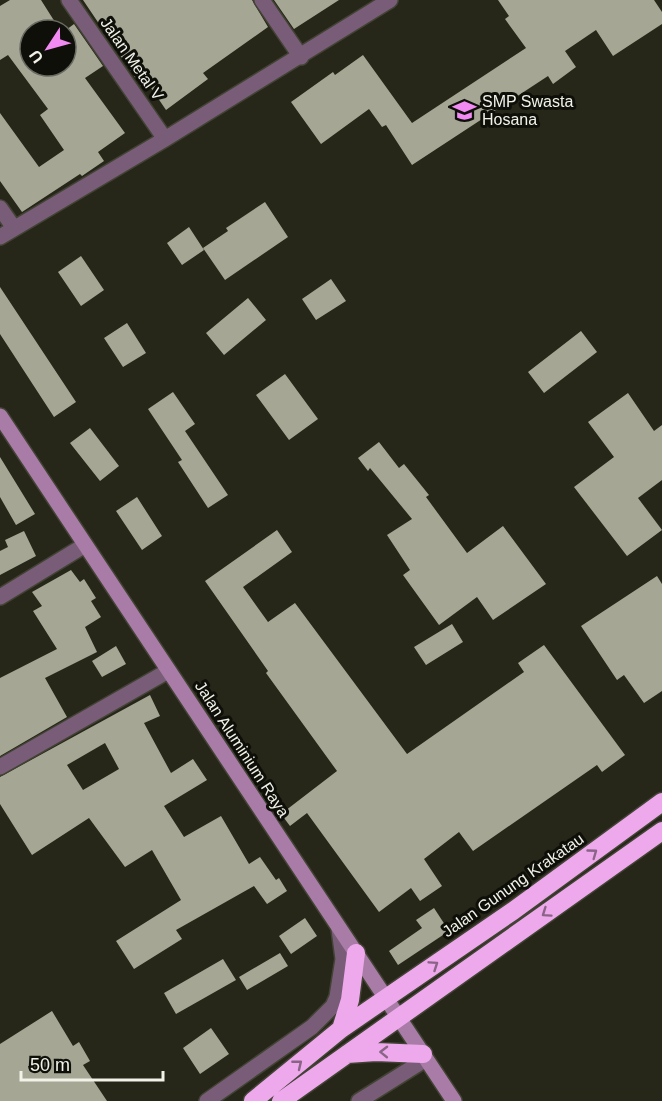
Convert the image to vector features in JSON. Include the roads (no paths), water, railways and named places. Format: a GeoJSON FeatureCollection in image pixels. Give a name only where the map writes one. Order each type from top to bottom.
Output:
{"type":"FeatureCollection","features":[{"type":"Feature","properties":{"kind":"highway","name":"Jalan Gunung Krakatau"},"geometry":{"type":"LineString","coordinates":[[253,1101],[341,1029],[513,911],[662,802]]}},
{"type":"Feature","properties":{"kind":"highway"},"geometry":{"type":"LineString","coordinates":[[281,1101],[662,831]]}},
{"type":"Feature","properties":{"kind":"highway"},"geometry":{"type":"LineString","coordinates":[[341,1029],[350,999],[356,953]]}},
{"type":"Feature","properties":{"kind":"highway"},"geometry":{"type":"LineString","coordinates":[[346,1054],[376,1052],[425,1057]]}},
{"type":"Feature","properties":{"kind":"street","name":"Jalan Metal V"},"geometry":{"type":"LineString","coordinates":[[69,0],[165,139]]}},
{"type":"Feature","properties":{"kind":"street"},"geometry":{"type":"LineString","coordinates":[[262,0],[301,57]]}},
{"type":"Feature","properties":{"kind":"street"},"geometry":{"type":"LineString","coordinates":[[0,237],[301,57],[390,0]]}},
{"type":"Feature","properties":{"kind":"street"},"geometry":{"type":"LineString","coordinates":[[0,208],[14,228]]}},
{"type":"Feature","properties":{"kind":"street","name":"Jalan Aluminium Raya"},"geometry":{"type":"LineString","coordinates":[[0,416],[454,1101]]}},
{"type":"Feature","properties":{"kind":"street"},"geometry":{"type":"LineString","coordinates":[[0,597],[85,545]]}},
{"type":"Feature","properties":{"kind":"street"},"geometry":{"type":"LineString","coordinates":[[0,767],[168,671]]}},
{"type":"Feature","properties":{"kind":"street"},"geometry":{"type":"LineString","coordinates":[[207,1101],[312,1027],[333,1006],[337,997],[343,959],[339,929]]}},
{"type":"Feature","properties":{"kind":"street"},"geometry":{"type":"LineString","coordinates":[[359,1101],[425,1057]]}},
{"type":"Feature","properties":{"kind":"place","name":"SMP Swasta Hosana"},"geometry":{"type":"Point","coordinates":[464,110]}}]}
